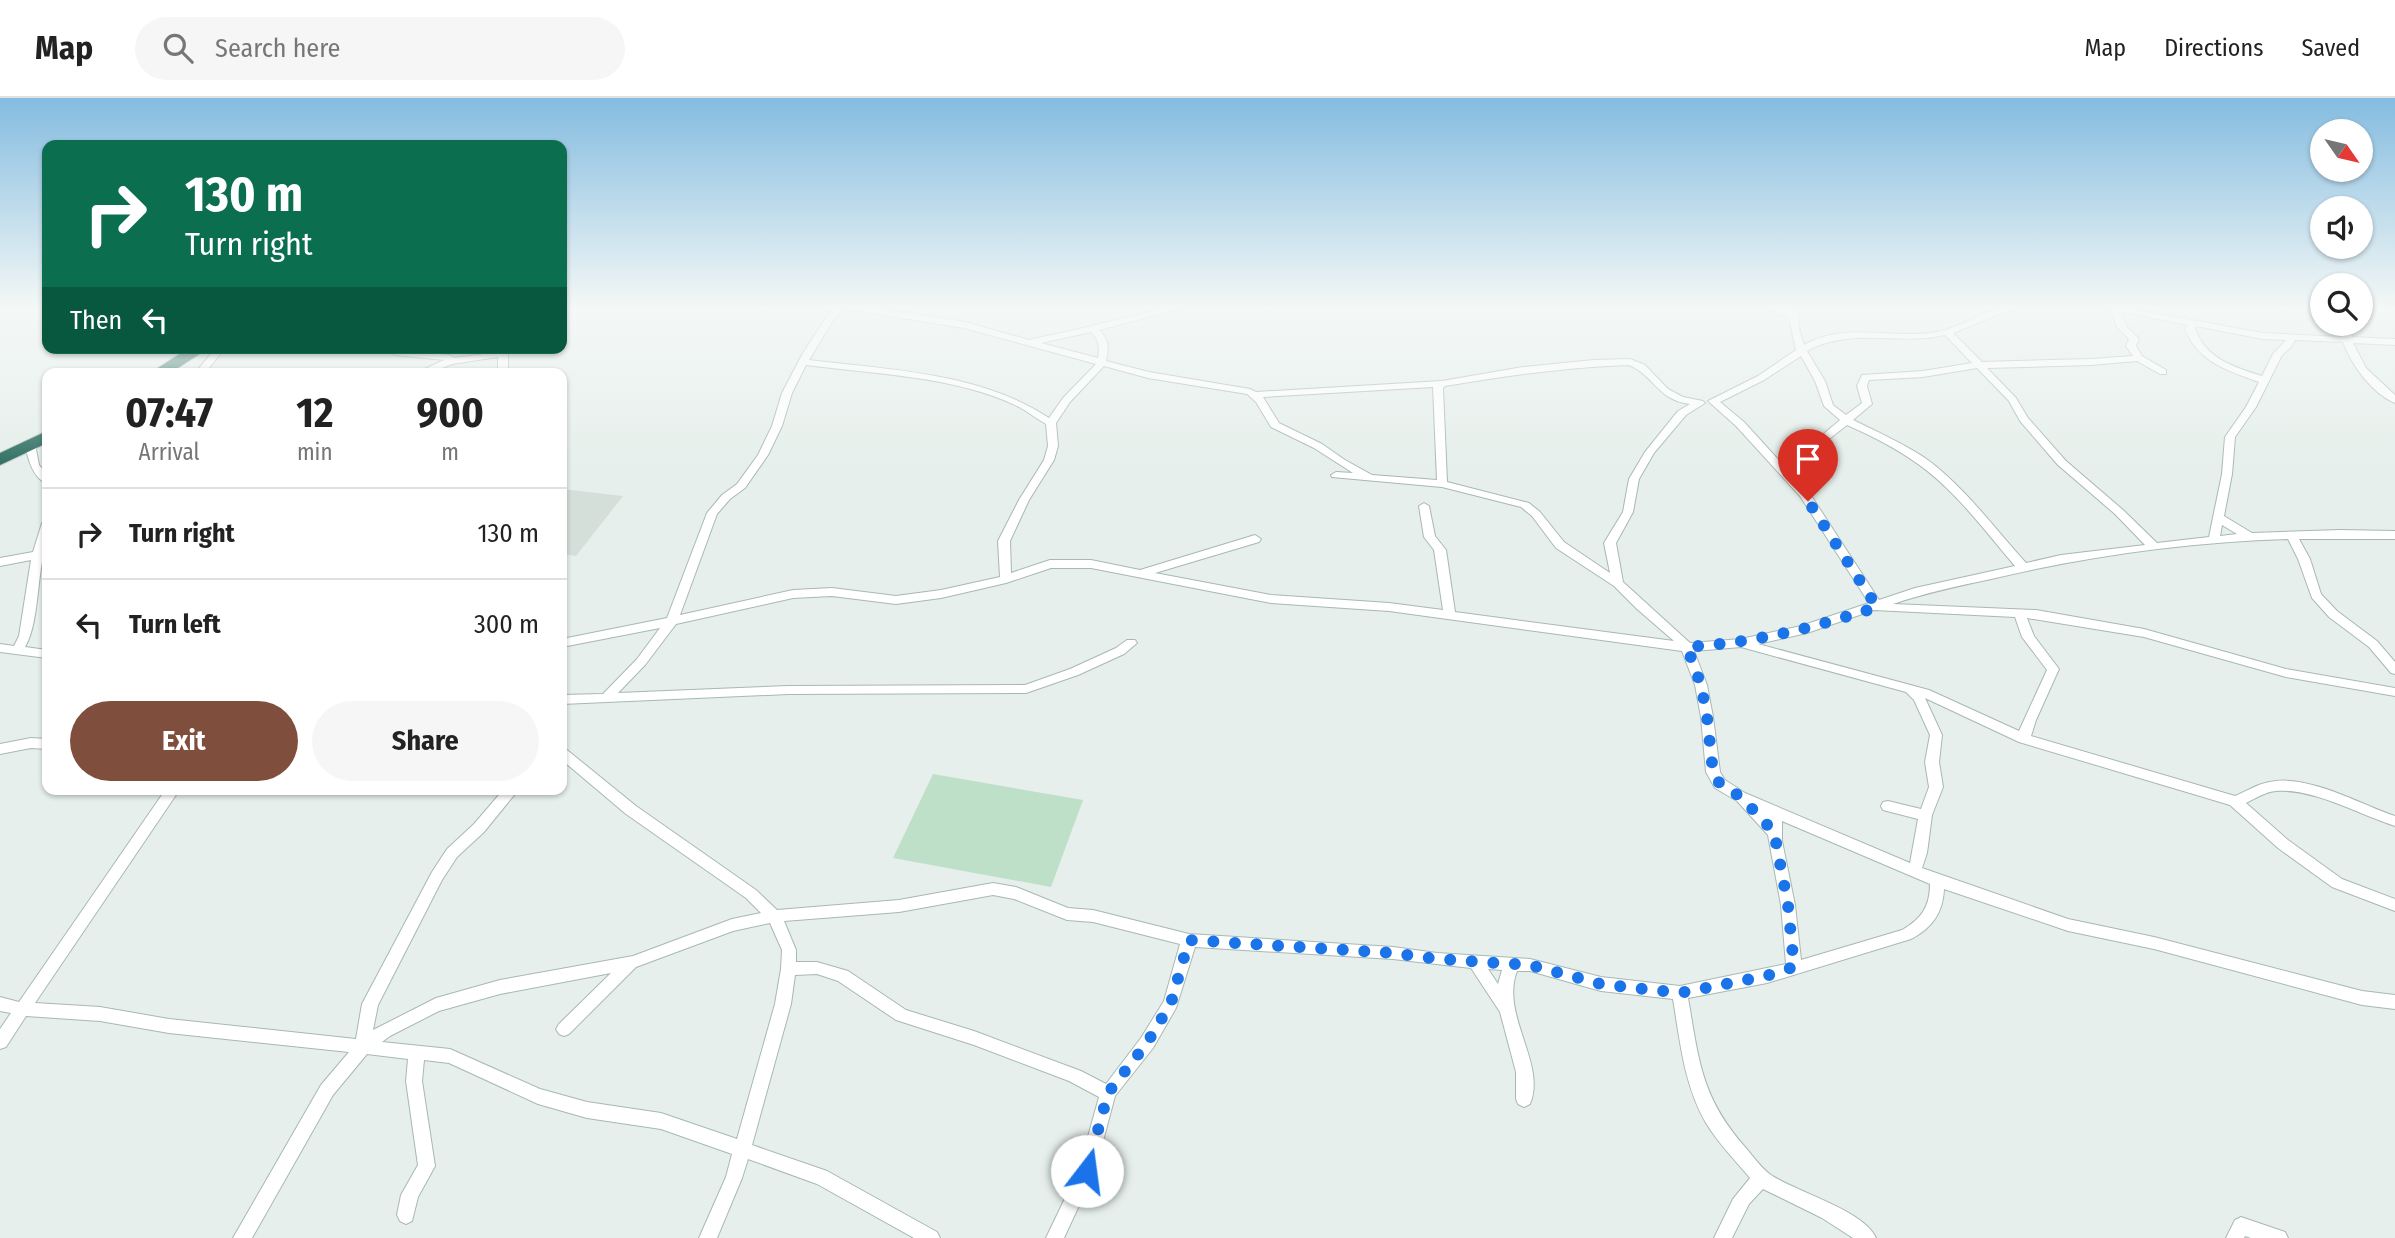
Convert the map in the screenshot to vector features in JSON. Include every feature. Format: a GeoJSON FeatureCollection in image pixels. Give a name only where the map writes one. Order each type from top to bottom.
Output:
{"type":"FeatureCollection","features":[{"type":"Feature","properties":{"kind":"highway"},"geometry":{"type":"LineString","coordinates":[[0,460],[41,440]]}},
{"type":"Feature","properties":{"kind":"street"},"geometry":{"type":"LineString","coordinates":[[431,368],[454,360]]}},
{"type":"Feature","properties":{"kind":"street"},"geometry":{"type":"LineString","coordinates":[[1088,360],[1148,375],[1255,394],[1442,384],[1523,370],[1621,362],[1642,367],[1665,391],[1680,400],[1700,403],[1713,401],[1788,360]]}},
{"type":"Feature","properties":{"kind":"street"},"geometry":{"type":"LineString","coordinates":[[1006,579],[1004,541],[1024,499],[1049,460],[1053,446],[1051,423],[1066,400],[1102,360]]}},
{"type":"Feature","properties":{"kind":"street"},"geometry":{"type":"LineString","coordinates":[[1808,360],[1820,381],[1829,406],[1846,420],[1895,444],[1923,462],[1951,486],[2023,567]]}},
{"type":"Feature","properties":{"kind":"street"},"geometry":{"type":"LineString","coordinates":[[1974,360],[2013,400],[2024,419],[2062,463],[2119,512],[2154,547]]}},
{"type":"Feature","properties":{"kind":"street"},"geometry":{"type":"LineString","coordinates":[[1804,494],[1820,478],[1817,457],[1819,442],[1867,404],[1862,386],[1864,377],[1915,374],[1979,365],[2113,360]]}},
{"type":"Feature","properties":{"kind":"street"},"geometry":{"type":"LineString","coordinates":[[2143,360],[2163,372]]}},
{"type":"Feature","properties":{"kind":"street"},"geometry":{"type":"LineString","coordinates":[[2214,360],[2229,369],[2263,380]]}},
{"type":"Feature","properties":{"kind":"street"},"geometry":{"type":"LineString","coordinates":[[2214,539],[2227,474],[2230,437],[2251,407],[2274,360]]}},
{"type":"Feature","properties":{"kind":"street"},"geometry":{"type":"LineString","coordinates":[[2358,360],[2369,376],[2395,400]]}},
{"type":"Feature","properties":{"kind":"street"},"geometry":{"type":"LineString","coordinates":[[606,698],[641,662],[672,621],[712,513],[741,486],[763,455],[777,426],[788,393],[805,362],[927,379],[981,391],[1019,404],[1051,423]]}},
{"type":"Feature","properties":{"kind":"street"},"geometry":{"type":"LineString","coordinates":[[1442,384],[1438,387],[1442,484]]}},
{"type":"Feature","properties":{"kind":"street"},"geometry":{"type":"LineString","coordinates":[[1255,394],[1275,425],[1318,446],[1341,463],[1370,478]]}},
{"type":"Feature","properties":{"kind":"street"},"geometry":{"type":"LineString","coordinates":[[1713,401],[1740,425],[1804,494],[1877,607]]}},
{"type":"Feature","properties":{"kind":"street"},"geometry":{"type":"LineString","coordinates":[[1618,583],[1610,543],[1628,512],[1634,479],[1668,427],[1682,413],[1700,403]]}},
{"type":"Feature","properties":{"kind":"street"},"geometry":{"type":"LineString","coordinates":[[41,440],[31,449],[32,461],[42,474]]}},
{"type":"Feature","properties":{"kind":"street"},"geometry":{"type":"LineString","coordinates":[[1336,475],[1442,484],[1525,505],[1536,514],[1560,545],[1618,583],[1687,647],[1705,706],[1713,772],[1720,784],[1741,797],[1914,872],[2068,925],[2154,943],[2362,998],[2395,1002]]}},
{"type":"Feature","properties":{"kind":"street"},"geometry":{"type":"LineString","coordinates":[[1424,506],[1430,537],[1440,550],[1449,614]]}},
{"type":"Feature","properties":{"kind":"street"},"geometry":{"type":"LineString","coordinates":[[2218,517],[2250,537]]}},
{"type":"Feature","properties":{"kind":"street"},"geometry":{"type":"LineString","coordinates":[[567,642],[793,594],[832,592],[896,600],[941,594],[1006,579],[1058,562],[1091,564],[1270,599],[1449,614],[1687,647],[1741,643],[1803,630],[1915,592],[2045,561],[2214,539],[2395,535]]}},
{"type":"Feature","properties":{"kind":"street"},"geometry":{"type":"LineString","coordinates":[[2291,536],[2304,559],[2316,595],[2333,614],[2379,650],[2395,670]]}},
{"type":"Feature","properties":{"kind":"street"},"geometry":{"type":"LineString","coordinates":[[1141,574],[1255,539]]}},
{"type":"Feature","properties":{"kind":"street"},"geometry":{"type":"LineString","coordinates":[[0,562],[42,553]]}},
{"type":"Feature","properties":{"kind":"street"},"geometry":{"type":"LineString","coordinates":[[17,650],[28,631],[30,598],[42,559]]}},
{"type":"Feature","properties":{"kind":"street"},"geometry":{"type":"LineString","coordinates":[[1877,607],[2020,613],[2144,633],[2286,673],[2395,692]]}},
{"type":"Feature","properties":{"kind":"street"},"geometry":{"type":"LineString","coordinates":[[2020,613],[2028,637],[2053,669],[2051,679],[2027,722],[2024,738]]}},
{"type":"Feature","properties":{"kind":"street"},"geometry":{"type":"LineString","coordinates":[[567,700],[789,690],[1026,689],[1074,672],[1131,643]]}},
{"type":"Feature","properties":{"kind":"street"},"geometry":{"type":"LineString","coordinates":[[1741,643],[1908,688],[1939,698],[2024,738],[2235,801],[2283,844],[2337,883],[2395,905]]}},
{"type":"Feature","properties":{"kind":"street"},"geometry":{"type":"LineString","coordinates":[[0,648],[42,653]]}},
{"type":"Feature","properties":{"kind":"street"},"geometry":{"type":"LineString","coordinates":[[1908,688],[1919,698],[1936,735],[1932,762],[1936,787],[1925,815],[1920,853],[1914,872]]}},
{"type":"Feature","properties":{"kind":"street"},"geometry":{"type":"LineString","coordinates":[[0,749],[42,744]]}},
{"type":"Feature","properties":{"kind":"street"},"geometry":{"type":"LineString","coordinates":[[567,757],[631,810],[751,894],[774,915],[789,950],[783,1004],[740,1147],[734,1178],[708,1238]]}},
{"type":"Feature","properties":{"kind":"street"},"geometry":{"type":"LineString","coordinates":[[2235,801],[2252,796],[2263,788],[2293,787],[2395,821]]}},
{"type":"Feature","properties":{"kind":"street"},"geometry":{"type":"LineString","coordinates":[[0,1042],[20,1009],[169,795]]}},
{"type":"Feature","properties":{"kind":"street"},"geometry":{"type":"LineString","coordinates":[[362,1048],[370,1004],[437,876],[452,853],[479,828],[507,795]]}},
{"type":"Feature","properties":{"kind":"street"},"geometry":{"type":"LineString","coordinates":[[1741,797],[1774,832]]}},
{"type":"Feature","properties":{"kind":"street"},"geometry":{"type":"LineString","coordinates":[[1888,806],[1925,815]]}},
{"type":"Feature","properties":{"kind":"street"},"geometry":{"type":"LineString","coordinates":[[1775,811],[1774,832],[1788,905],[1794,967]]}},
{"type":"Feature","properties":{"kind":"street"},"geometry":{"type":"LineString","coordinates":[[242,1238],[327,1090],[362,1048],[384,1031],[436,1005],[500,988],[633,962],[732,925],[774,915],[899,906],[993,889],[1016,893],[1067,914],[1093,916],[1189,940],[1393,953],[1513,964],[1550,969],[1601,984],[1680,993],[1766,976],[1906,935],[1932,916],[1938,892],[1937,881]]}},
{"type":"Feature","properties":{"kind":"street"},"geometry":{"type":"LineString","coordinates":[[1055,1238],[1087,1171],[1108,1093],[1147,1043],[1171,1003],[1189,940]]}},
{"type":"Feature","properties":{"kind":"street"},"geometry":{"type":"LineString","coordinates":[[1475,961],[1505,1007],[1524,1070],[1524,1099]]}},
{"type":"Feature","properties":{"kind":"street"},"geometry":{"type":"LineString","coordinates":[[564,1029],[633,962]]}},
{"type":"Feature","properties":{"kind":"street"},"geometry":{"type":"LineString","coordinates":[[1505,1007],[1508,972],[1513,964]]}},
{"type":"Feature","properties":{"kind":"street"},"geometry":{"type":"LineString","coordinates":[[789,969],[817,968],[843,976],[901,1014],[1074,1076],[1108,1093]]}},
{"type":"Feature","properties":{"kind":"street"},"geometry":{"type":"LineString","coordinates":[[1680,993],[1693,1077],[1706,1109],[1720,1131],[1762,1179],[1849,1222],[1867,1238]]}},
{"type":"Feature","properties":{"kind":"street"},"geometry":{"type":"LineString","coordinates":[[0,1004],[20,1009],[100,1014],[169,1026],[450,1056],[538,1096],[587,1110],[661,1121],[821,1177],[931,1238]]}},
{"type":"Feature","properties":{"kind":"street"},"geometry":{"type":"LineString","coordinates":[[406,1215],[410,1195],[427,1166],[414,1081],[417,1053]]}},
{"type":"Feature","properties":{"kind":"street"},"geometry":{"type":"LineString","coordinates":[[1723,1238],[1744,1194],[1762,1179]]}},
{"type":"Feature","properties":{"kind":"street"},"geometry":{"type":"LineString","coordinates":[[2235,1238],[2242,1226],[2279,1238]]}},
{"type":"Feature","properties":{"kind":"shaded area"},"geometry":{"type":"Polygon","coordinates":[[[567,490],[623,496],[576,556],[567,555],[567,490]]]}},
{"type":"Feature","properties":{"kind":"green space"},"geometry":{"type":"Polygon","coordinates":[[[933,774],[1083,800],[1051,887],[893,858],[933,774]]]}},
{"type":"Feature","properties":{"kind":"route"},"geometry":{"type":"LineString","coordinates":[[1087,1171],[1108,1093],[1147,1043],[1171,1003],[1189,940],[1530,965],[1601,984],[1680,993],[1766,976],[1794,967],[1788,905],[1774,832],[1741,797],[1720,784],[1713,772],[1701,685],[1687,647],[1741,643],[1803,630],[1877,607],[1808,501]]}}]}
